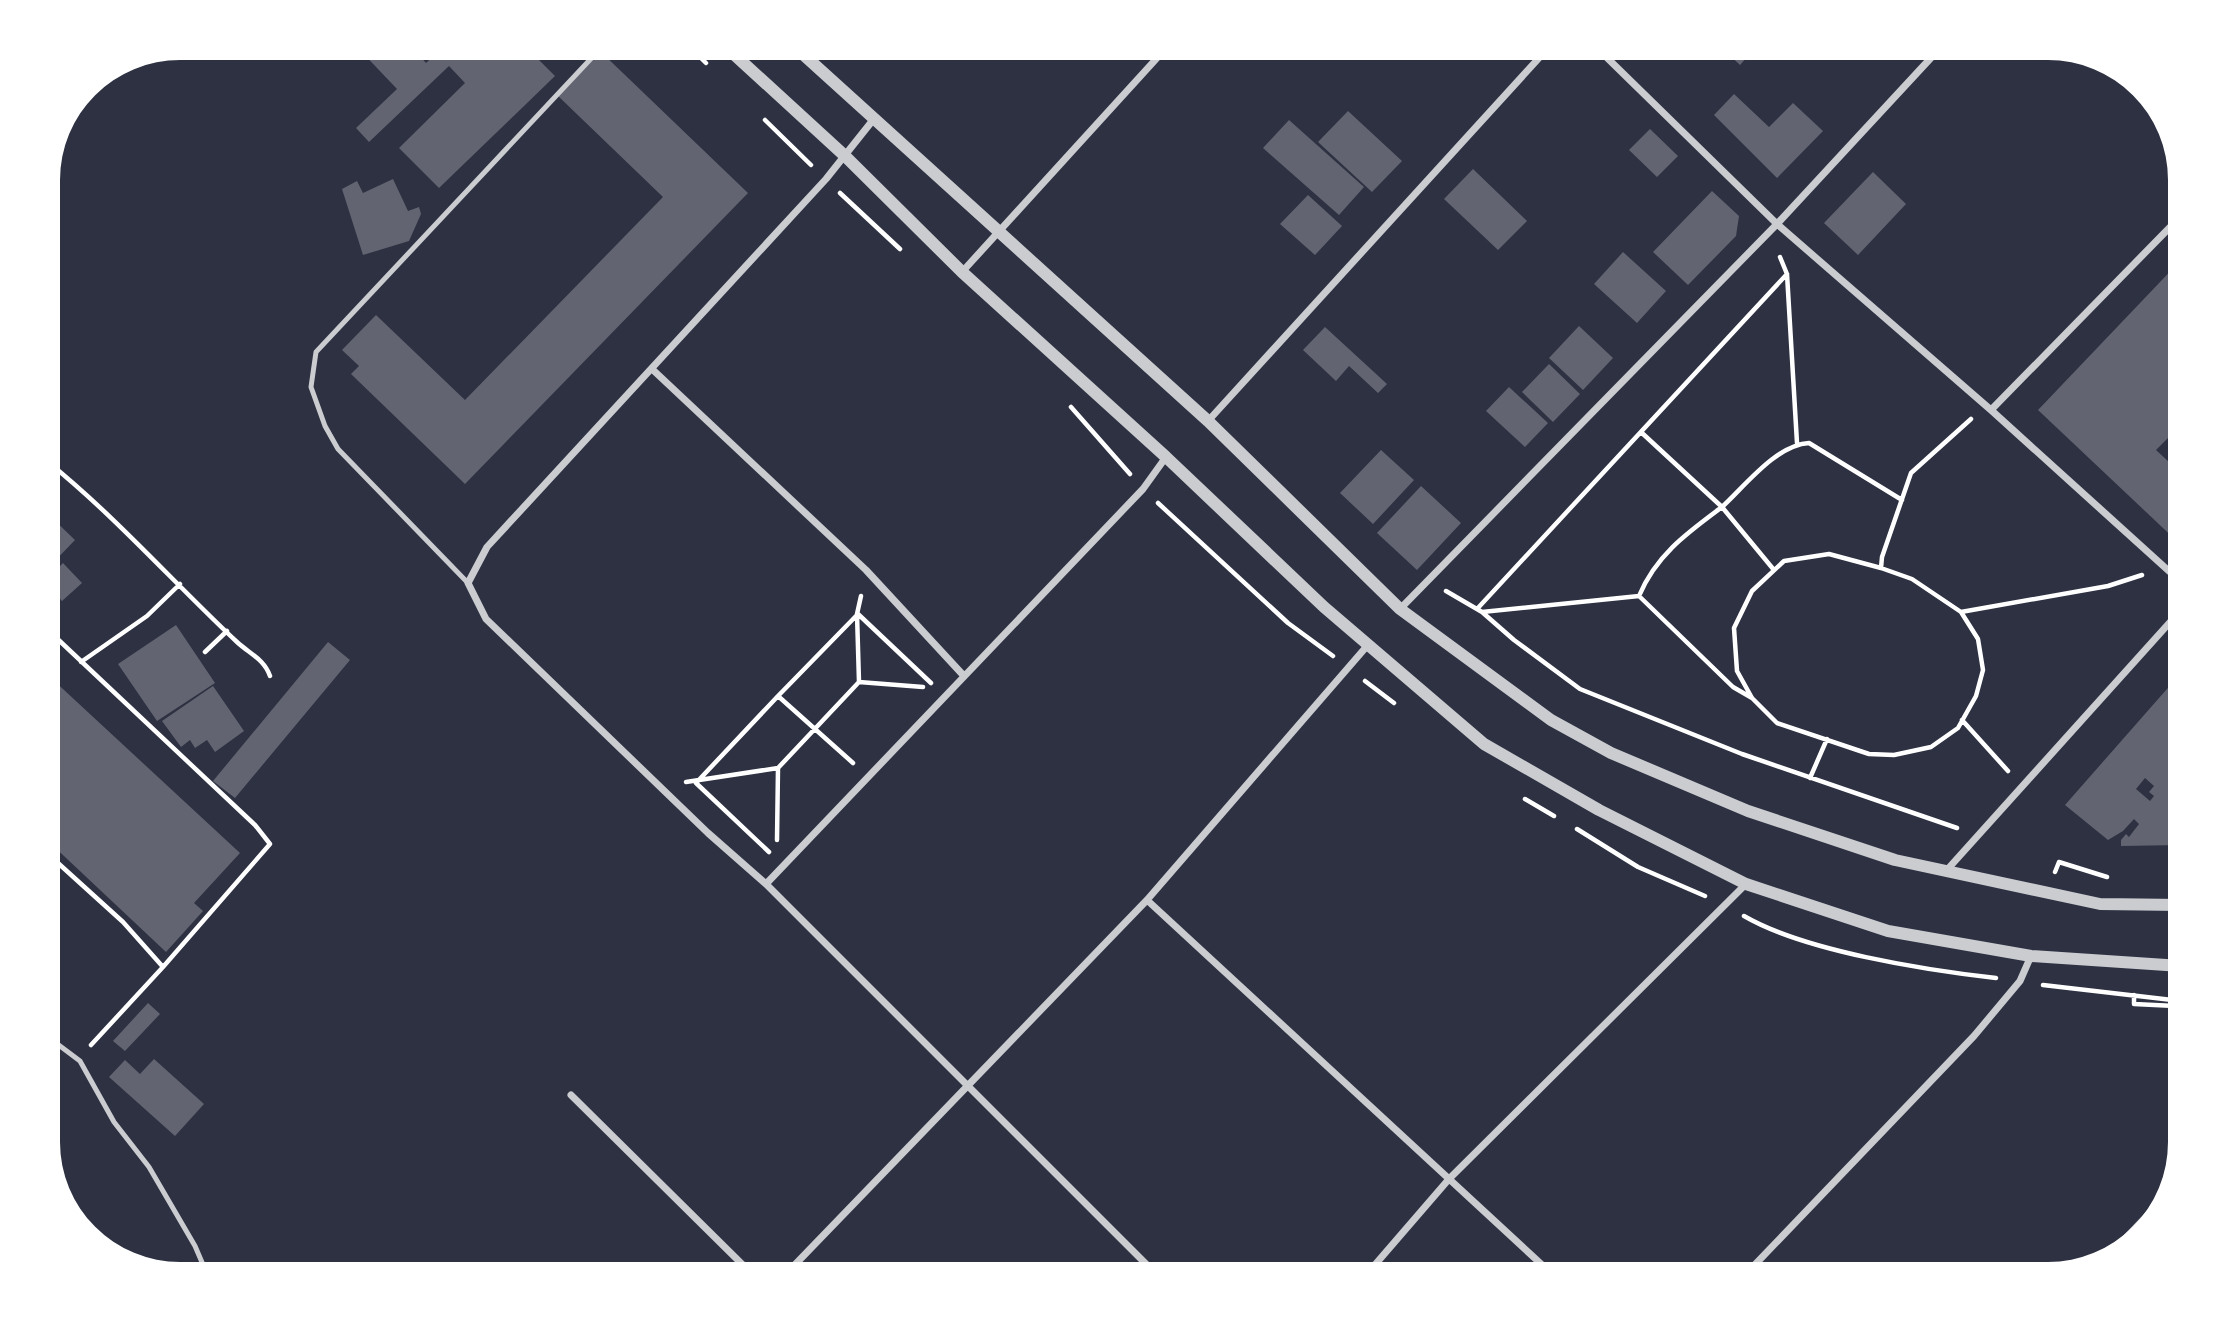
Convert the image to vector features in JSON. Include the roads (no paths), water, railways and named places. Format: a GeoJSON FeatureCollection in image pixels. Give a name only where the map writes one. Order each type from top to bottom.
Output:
{"type":"FeatureCollection","features":[{"type":"Feature","properties":{"kind":"street"},"geometry":{"type":"LineString","coordinates":[[740,60],[845,156],[962,272],[1166,457],[1367,646],[1484,744],[1599,810],[1746,884],[1888,931],[2031,956],[2168,965]]}},
{"type":"Feature","properties":{"kind":"street"},"geometry":{"type":"LineString","coordinates":[[809,60],[873,120],[1000,230],[1208,421],[1400,609],[1551,720],[1611,753],[1748,811],[1895,860],[2100,904],[2168,905]]}},
{"type":"Feature","properties":{"kind":"street"},"geometry":{"type":"LineString","coordinates":[[962,272],[1155,60]]}},
{"type":"Feature","properties":{"kind":"street"},"geometry":{"type":"LineString","coordinates":[[1208,421],[1537,60]]}},
{"type":"Feature","properties":{"kind":"street"},"geometry":{"type":"LineString","coordinates":[[1609,60],[1777,224],[1991,410],[2168,570]]}},
{"type":"Feature","properties":{"kind":"street"},"geometry":{"type":"LineString","coordinates":[[1400,609],[1777,224],[1929,60]]}},
{"type":"Feature","properties":{"kind":"street"},"geometry":{"type":"LineString","coordinates":[[873,120],[845,156],[487,547],[468,583],[486,619],[708,833],[765,884],[1144,1262]]}},
{"type":"Feature","properties":{"kind":"street"},"geometry":{"type":"LineString","coordinates":[[1991,410],[2168,228]]}},
{"type":"Feature","properties":{"kind":"street"},"geometry":{"type":"LineString","coordinates":[[652,369],[866,570],[964,676]]}},
{"type":"Feature","properties":{"kind":"street"},"geometry":{"type":"LineString","coordinates":[[765,884],[1143,489],[1166,457]]}},
{"type":"Feature","properties":{"kind":"street"},"geometry":{"type":"LineString","coordinates":[[1946,871],[2168,624]]}},
{"type":"Feature","properties":{"kind":"street"},"geometry":{"type":"LineString","coordinates":[[798,1262],[1147,901],[1367,646]]}},
{"type":"Feature","properties":{"kind":"street"},"geometry":{"type":"LineString","coordinates":[[1377,1262],[1449,1179],[1746,884]]}},
{"type":"Feature","properties":{"kind":"street"},"geometry":{"type":"LineString","coordinates":[[1147,901],[1539,1262]]}},
{"type":"Feature","properties":{"kind":"street"},"geometry":{"type":"LineString","coordinates":[[1757,1262],[1974,1036],[2020,982],[2031,956]]}},
{"type":"Feature","properties":{"kind":"street"},"geometry":{"type":"LineString","coordinates":[[571,1095],[740,1262]]}},
{"type":"Feature","properties":{"kind":"lane"},"geometry":{"type":"LineString","coordinates":[[468,583],[338,449],[325,426],[311,387],[316,352],[591,60]]}},
{"type":"Feature","properties":{"kind":"lane"},"geometry":{"type":"LineString","coordinates":[[60,1046],[78,1060],[101,1094],[114,1122],[149,1167],[202,1262]]}},
{"type":"Feature","properties":{"kind":"lane"},"geometry":{"type":"LineString","coordinates":[[78,1060],[85,1052]]}}]}
